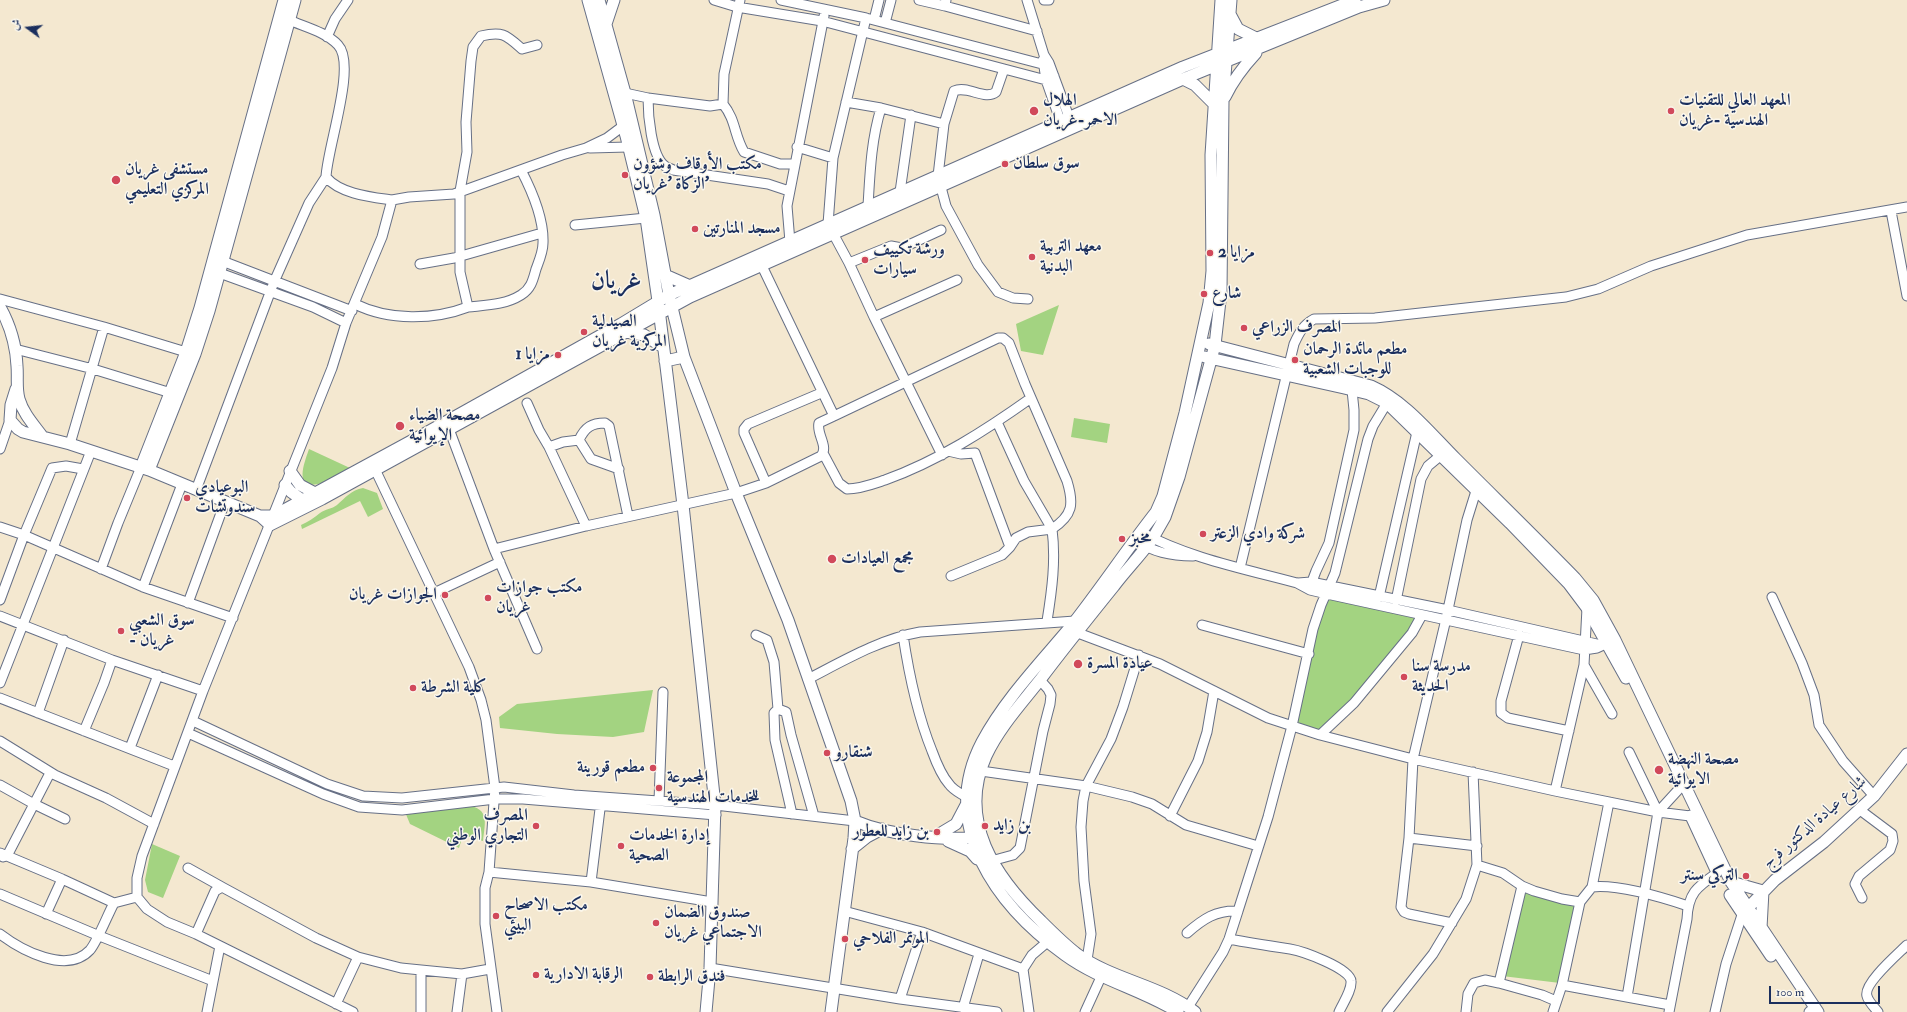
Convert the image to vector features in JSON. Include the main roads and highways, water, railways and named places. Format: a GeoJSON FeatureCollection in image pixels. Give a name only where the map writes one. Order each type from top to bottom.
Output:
{"type":"FeatureCollection","features":[{"type":"Feature","properties":{"kind":"main road"},"geometry":{"type":"LineString","coordinates":[[267,87],[284,0]]}},
{"type":"Feature","properties":{"kind":"main road"},"geometry":{"type":"LineString","coordinates":[[145,469],[170,393],[220,260],[267,87],[295,0]]}},
{"type":"Feature","properties":{"kind":"main road"},"geometry":{"type":"LineString","coordinates":[[588,0],[623,126],[646,218],[658,301],[683,505],[715,810],[710,968],[706,1012]]}},
{"type":"Feature","properties":{"kind":"main road"},"geometry":{"type":"LineString","coordinates":[[599,0],[625,93],[654,215],[669,295],[684,357],[736,493],[788,620],[843,777],[855,821],[831,1012]]}},
{"type":"Feature","properties":{"kind":"main road"},"geometry":{"type":"LineString","coordinates":[[606,25],[614,0]]}},
{"type":"Feature","properties":{"kind":"main road"},"geometry":{"type":"LineString","coordinates":[[938,836],[956,824],[966,801],[974,762],[982,742],[999,715],[1022,684],[1075,621],[1156,512],[1162,496],[1199,356],[1209,303],[1216,221],[1221,0]]}},
{"type":"Feature","properties":{"kind":"main road"},"geometry":{"type":"LineString","coordinates":[[1221,51],[1230,14],[1231,0]]}},
{"type":"Feature","properties":{"kind":"main road"},"geometry":{"type":"LineString","coordinates":[[0,307],[10,328],[15,349],[16,389],[10,420],[18,429],[23,432],[70,444],[145,469],[272,520],[374,466],[669,295],[785,248],[939,181],[1220,64],[1258,43],[1355,0]]}},
{"type":"Feature","properties":{"kind":"main road"},"geometry":{"type":"LineString","coordinates":[[831,228],[868,206],[900,192],[939,181],[1065,119],[1221,51],[1258,43],[1379,1]]}},
{"type":"Feature","properties":{"kind":"main road"},"geometry":{"type":"LineString","coordinates":[[1230,14],[1238,29],[1258,43]]}},
{"type":"Feature","properties":{"kind":"main road"},"geometry":{"type":"LineString","coordinates":[[1218,103],[1258,43]]}},
{"type":"Feature","properties":{"kind":"main road"},"geometry":{"type":"LineString","coordinates":[[1183,79],[1218,103]]}},
{"type":"Feature","properties":{"kind":"main road"},"geometry":{"type":"LineString","coordinates":[[975,833],[977,790],[981,771],[992,744],[1007,722],[1114,585],[1149,543],[1166,517],[1179,477],[1215,345],[1221,292],[1216,221]]}},
{"type":"Feature","properties":{"kind":"main road"},"geometry":{"type":"LineString","coordinates":[[306,503],[315,493],[449,429],[659,314],[713,286],[762,266],[785,248]]}},
{"type":"Feature","properties":{"kind":"main road"},"geometry":{"type":"LineString","coordinates":[[145,469],[195,354],[216,272]]}},
{"type":"Feature","properties":{"kind":"main road"},"geometry":{"type":"LineString","coordinates":[[665,275],[690,286]]}},
{"type":"Feature","properties":{"kind":"main road"},"geometry":{"type":"LineString","coordinates":[[626,332],[644,335],[663,347]]}},
{"type":"Feature","properties":{"kind":"main road"},"geometry":{"type":"LineString","coordinates":[[1201,343],[1215,345],[1288,370],[1389,400],[1417,432],[1444,453]]}},
{"type":"Feature","properties":{"kind":"main road"},"geometry":{"type":"LineString","coordinates":[[1199,356],[1288,370],[1371,386],[1389,400],[1478,487],[1575,578],[1593,600],[1608,643],[1623,671],[1679,789],[1696,817],[1745,911],[1761,928],[1812,1012]]}},
{"type":"Feature","properties":{"kind":"main road"},"geometry":{"type":"LineString","coordinates":[[665,360],[684,357]]}},
{"type":"Feature","properties":{"kind":"main road"},"geometry":{"type":"LineString","coordinates":[[16,389],[23,409],[42,436]]}},
{"type":"Feature","properties":{"kind":"main road"},"geometry":{"type":"LineString","coordinates":[[290,471],[300,485],[315,493]]}},
{"type":"Feature","properties":{"kind":"main road"},"geometry":{"type":"LineString","coordinates":[[285,485],[306,503]]}},
{"type":"Feature","properties":{"kind":"main road"},"geometry":{"type":"LineString","coordinates":[[1478,487],[1569,584],[1587,608],[1674,760],[1696,817],[1702,842],[1717,873],[1745,911],[1812,1012]]}},
{"type":"Feature","properties":{"kind":"main road","name":"شارع عيادة الدكتور فرج"},"geometry":{"type":"LineString","coordinates":[[1745,911],[1763,891],[1824,842],[1860,810],[1874,796],[1907,754]]}},
{"type":"Feature","properties":{"kind":"main road"},"geometry":{"type":"LineString","coordinates":[[966,801],[975,833],[986,862]]}},
{"type":"Feature","properties":{"kind":"main road"},"geometry":{"type":"LineString","coordinates":[[855,821],[882,829],[957,839],[975,833]]}},
{"type":"Feature","properties":{"kind":"main road"},"geometry":{"type":"LineString","coordinates":[[852,849],[867,837],[882,829]]}},
{"type":"Feature","properties":{"kind":"main road"},"geometry":{"type":"LineString","coordinates":[[938,836],[970,851],[986,862],[1052,938],[1084,968],[1101,978],[1162,1002],[1178,1012]]}},
{"type":"Feature","properties":{"kind":"main road"},"geometry":{"type":"LineString","coordinates":[[1731,882],[1763,891],[1761,928]]}},
{"type":"Feature","properties":{"kind":"main road"},"geometry":{"type":"LineString","coordinates":[[1052,938],[1113,974],[1167,994],[1192,1009]]}},
{"type":"Feature","properties":{"kind":"place","name":"الهلال الاحمر-غريان"},"geometry":{"type":"Point","coordinates":[1034,111]}},
{"type":"Feature","properties":{"kind":"place","name":"المعهد العالي للتقنيات الهندسية -غريان"},"geometry":{"type":"Point","coordinates":[1671,111]}},
{"type":"Feature","properties":{"kind":"place","name":"سوق سلطان"},"geometry":{"type":"Point","coordinates":[1005,164]}},
{"type":"Feature","properties":{"kind":"place","name":"مكتب الأوقاف وشؤون الزكاة 'غريان'"},"geometry":{"type":"Point","coordinates":[625,175]}},
{"type":"Feature","properties":{"kind":"place","name":"مستشفى غريان المركزي التعليمي"},"geometry":{"type":"Point","coordinates":[116,180]}},
{"type":"Feature","properties":{"kind":"place","name":"مسجد المنارتين"},"geometry":{"type":"Point","coordinates":[695,229]}},
{"type":"Feature","properties":{"kind":"place","name":"مزايا 2"},"geometry":{"type":"Point","coordinates":[1210,253]}},
{"type":"Feature","properties":{"kind":"place","name":"معهد التربية البدنية"},"geometry":{"type":"Point","coordinates":[1032,257]}},
{"type":"Feature","properties":{"kind":"place","name":"ورشة تكييف سيارات"},"geometry":{"type":"Point","coordinates":[865,260]}},
{"type":"Feature","properties":{"kind":"place","name":"شارع"},"geometry":{"type":"Point","coordinates":[1204,294]}},
{"type":"Feature","properties":{"kind":"place","name":"المصرف الزراعي"},"geometry":{"type":"Point","coordinates":[1244,328]}},
{"type":"Feature","properties":{"kind":"place","name":"الصيدلية المركزية غريان"},"geometry":{"type":"Point","coordinates":[584,332]}},
{"type":"Feature","properties":{"kind":"place","name":"مزايا 1"},"geometry":{"type":"Point","coordinates":[558,355]}},
{"type":"Feature","properties":{"kind":"place","name":"مطعم مائدة الرحمان للوجبات الشعبية"},"geometry":{"type":"Point","coordinates":[1295,360]}},
{"type":"Feature","properties":{"kind":"place","name":"مصحة الضياء الإيوائية"},"geometry":{"type":"Point","coordinates":[400,426]}},
{"type":"Feature","properties":{"kind":"place","name":"البوعيادي سندوتشات"},"geometry":{"type":"Point","coordinates":[187,498]}},
{"type":"Feature","properties":{"kind":"place","name":"شركة وادي الزعتر"},"geometry":{"type":"Point","coordinates":[1203,534]}},
{"type":"Feature","properties":{"kind":"place","name":"مخبز"},"geometry":{"type":"Point","coordinates":[1122,539]}},
{"type":"Feature","properties":{"kind":"place","name":"مجمع العيادات"},"geometry":{"type":"Point","coordinates":[832,559]}},
{"type":"Feature","properties":{"kind":"place","name":"الجوازات غريان"},"geometry":{"type":"Point","coordinates":[445,595]}},
{"type":"Feature","properties":{"kind":"place","name":"مكتب جوازات غريان"},"geometry":{"type":"Point","coordinates":[488,598]}},
{"type":"Feature","properties":{"kind":"place","name":"سوق الشعبي - غريان"},"geometry":{"type":"Point","coordinates":[121,631]}},
{"type":"Feature","properties":{"kind":"place","name":"عيادة المسرة"},"geometry":{"type":"Point","coordinates":[1078,664]}},
{"type":"Feature","properties":{"kind":"place","name":"مدرسة سنا الحديثة"},"geometry":{"type":"Point","coordinates":[1404,677]}},
{"type":"Feature","properties":{"kind":"place","name":"كلية الشرطة"},"geometry":{"type":"Point","coordinates":[413,688]}},
{"type":"Feature","properties":{"kind":"place","name":"شنقارو"},"geometry":{"type":"Point","coordinates":[827,753]}},
{"type":"Feature","properties":{"kind":"place","name":"مطعم قورينة"},"geometry":{"type":"Point","coordinates":[653,768]}},
{"type":"Feature","properties":{"kind":"place","name":"مصحة النهضة الايوائية"},"geometry":{"type":"Point","coordinates":[1659,770]}},
{"type":"Feature","properties":{"kind":"place","name":"المجموعة للخدمات الهندسية"},"geometry":{"type":"Point","coordinates":[659,788]}},
{"type":"Feature","properties":{"kind":"place","name":"المصرف التجاري الوطني"},"geometry":{"type":"Point","coordinates":[536,826]}},
{"type":"Feature","properties":{"kind":"place","name":"بن زايد"},"geometry":{"type":"Point","coordinates":[985,826]}},
{"type":"Feature","properties":{"kind":"place","name":"بن زايد للعطور"},"geometry":{"type":"Point","coordinates":[937,832]}},
{"type":"Feature","properties":{"kind":"place","name":"إدارة الخدمات الصحية"},"geometry":{"type":"Point","coordinates":[621,846]}},
{"type":"Feature","properties":{"kind":"place","name":"التركي سنتر"},"geometry":{"type":"Point","coordinates":[1746,876]}},
{"type":"Feature","properties":{"kind":"place","name":"مكتب الاصحاح البيئي"},"geometry":{"type":"Point","coordinates":[496,916]}},
{"type":"Feature","properties":{"kind":"place","name":"صندوق الضمان الاجتماعي غريان"},"geometry":{"type":"Point","coordinates":[656,923]}},
{"type":"Feature","properties":{"kind":"place","name":"الموتمر الفلاحي"},"geometry":{"type":"Point","coordinates":[845,939]}},
{"type":"Feature","properties":{"kind":"place","name":"الرقابة الادارية"},"geometry":{"type":"Point","coordinates":[536,975]}},
{"type":"Feature","properties":{"kind":"place","name":"فندق الرابطة"},"geometry":{"type":"Point","coordinates":[650,977]}},
{"type":"Feature","properties":{"kind":"district","name":"غريان"},"geometry":{"type":"Point","coordinates":[616,283]}}]}
